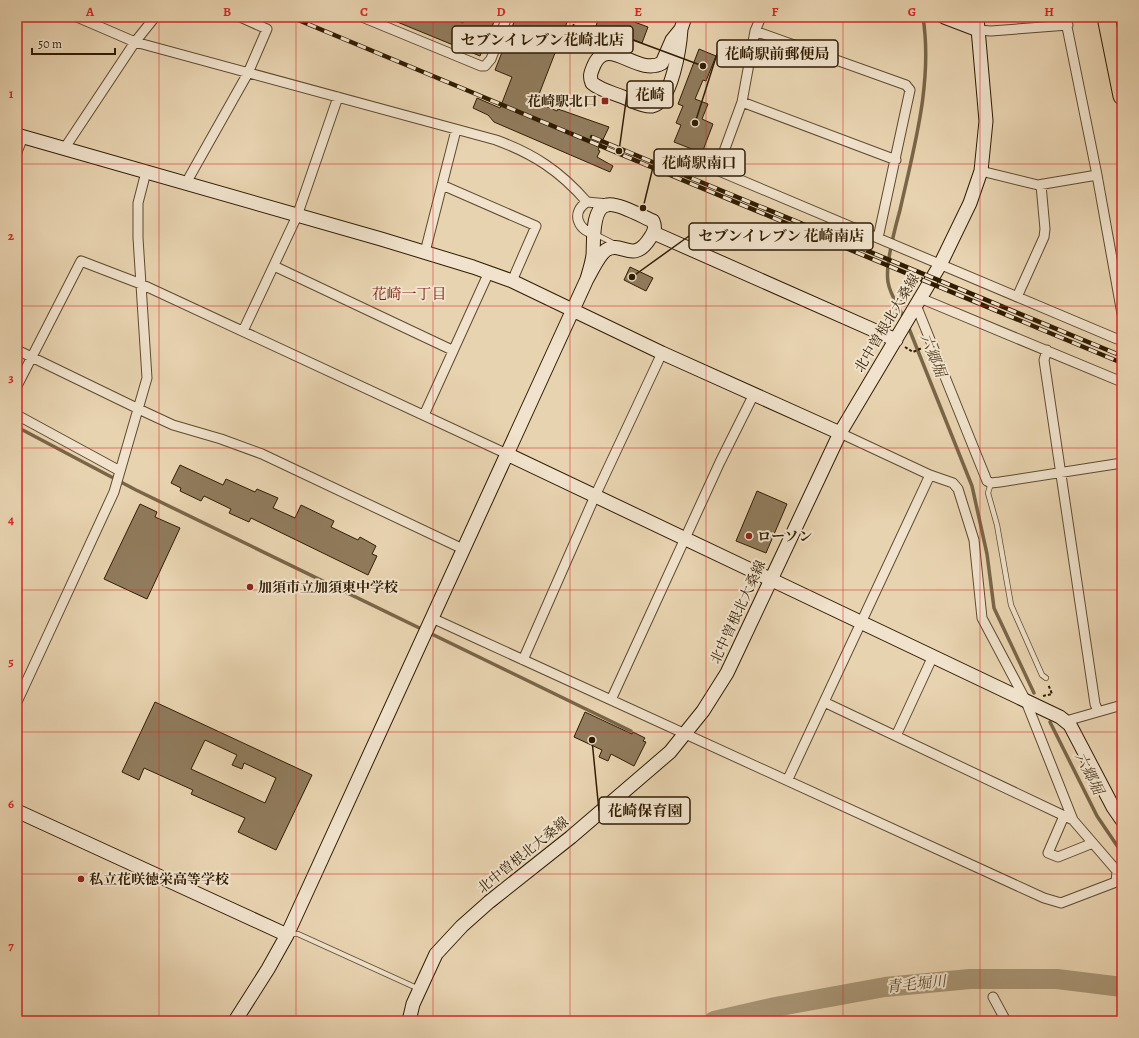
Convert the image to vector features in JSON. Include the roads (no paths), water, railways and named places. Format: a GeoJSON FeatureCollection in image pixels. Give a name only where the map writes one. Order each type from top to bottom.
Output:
{"type":"FeatureCollection","features":[{"type":"Feature","properties":{"kind":"highway"},"geometry":{"type":"LineString","coordinates":[[1106,17],[1122,96]]}},
{"type":"Feature","properties":{"kind":"street"},"geometry":{"type":"LineString","coordinates":[[76,17],[135,42],[496,140],[522,150],[561,176],[587,202],[616,206],[653,221],[655,226],[654,233],[644,246],[633,252],[612,248],[603,253],[587,279]]}},
{"type":"Feature","properties":{"kind":"street"},"geometry":{"type":"LineString","coordinates":[[64,148],[135,42],[154,17]]}},
{"type":"Feature","properties":{"kind":"street"},"geometry":{"type":"LineString","coordinates":[[186,183],[248,73],[267,29],[240,17]]}},
{"type":"Feature","properties":{"kind":"street"},"geometry":{"type":"LineString","coordinates":[[362,17],[480,66],[485,66],[491,59],[507,17]]}},
{"type":"Feature","properties":{"kind":"street"},"geometry":{"type":"LineString","coordinates":[[761,17],[755,31],[742,102],[718,165],[719,172],[1117,339],[1122,339]]}},
{"type":"Feature","properties":{"kind":"street"},"geometry":{"type":"LineString","coordinates":[[944,17],[978,30],[1066,21],[1097,175],[1122,314]]}},
{"type":"Feature","properties":{"kind":"street","name":"北中曽根北大桑線"},"geometry":{"type":"LineString","coordinates":[[409,1021],[419,989],[436,954],[462,926],[670,752],[685,735],[727,673],[840,433],[900,338],[916,302],[940,265],[962,224],[981,171],[986,121],[977,17]]}},
{"type":"Feature","properties":{"kind":"street"},"geometry":{"type":"LineString","coordinates":[[683,23],[671,81],[665,95],[658,104],[650,106],[640,103],[592,83],[590,74],[601,54],[613,53],[643,65],[658,66],[664,60],[672,40],[683,23]]}},
{"type":"Feature","properties":{"kind":"street"},"geometry":{"type":"LineString","coordinates":[[755,31],[906,85],[910,90],[881,240]]}},
{"type":"Feature","properties":{"kind":"street"},"geometry":{"type":"LineString","coordinates":[[243,332],[297,216],[338,97]]}},
{"type":"Feature","properties":{"kind":"street"},"geometry":{"type":"LineString","coordinates":[[742,102],[896,160]]}},
{"type":"Feature","properties":{"kind":"street"},"geometry":{"type":"LineString","coordinates":[[425,252],[456,130]]}},
{"type":"Feature","properties":{"kind":"street"},"geometry":{"type":"LineString","coordinates":[[17,152],[20,136],[425,252],[489,272],[512,281],[662,353],[840,433],[930,476],[953,483],[958,489],[974,540],[982,618],[1025,700],[1073,820],[1117,871],[1116,882],[1061,903],[1044,898],[788,779],[685,735],[432,618]]}},
{"type":"Feature","properties":{"kind":"street"},"geometry":{"type":"LineString","coordinates":[[981,171],[1042,186],[1097,175]]}},
{"type":"Feature","properties":{"kind":"street"},"geometry":{"type":"LineString","coordinates":[[17,702],[114,492],[147,378],[140,284],[138,203],[146,172]]}},
{"type":"Feature","properties":{"kind":"street"},"geometry":{"type":"LineString","coordinates":[[442,185],[536,226],[512,281]]}},
{"type":"Feature","properties":{"kind":"street"},"geometry":{"type":"LineString","coordinates":[[1017,297],[1044,237],[1045,229],[1042,186]]}},
{"type":"Feature","properties":{"kind":"street"},"geometry":{"type":"LineString","coordinates":[[587,202],[578,210],[577,220],[582,228],[594,234]]}},
{"type":"Feature","properties":{"kind":"street"},"geometry":{"type":"LineString","coordinates":[[235,1021],[268,970],[287,934],[574,310],[587,279],[593,257],[596,217],[601,208],[608,204]]}},
{"type":"Feature","properties":{"kind":"street"},"geometry":{"type":"LineString","coordinates":[[654,233],[900,338]]}},
{"type":"Feature","properties":{"kind":"street"},"geometry":{"type":"LineString","coordinates":[[17,386],[33,358],[81,261],[140,284],[507,454],[933,656],[1066,721],[1084,750],[1112,807],[1122,820]]}},
{"type":"Feature","properties":{"kind":"street"},"geometry":{"type":"LineString","coordinates":[[274,266],[452,350]]}},
{"type":"Feature","properties":{"kind":"street"},"geometry":{"type":"LineString","coordinates":[[424,415],[452,350],[489,272]]}},
{"type":"Feature","properties":{"kind":"street"},"geometry":{"type":"LineString","coordinates":[[916,302],[1047,350],[1122,382]]}},
{"type":"Feature","properties":{"kind":"street"},"geometry":{"type":"LineString","coordinates":[[916,302],[983,475],[987,481],[991,483],[1122,463]]}},
{"type":"Feature","properties":{"kind":"street"},"geometry":{"type":"LineString","coordinates":[[17,350],[173,425],[221,438],[262,454],[463,549]]}},
{"type":"Feature","properties":{"kind":"street"},"geometry":{"type":"LineString","coordinates":[[1047,350],[1044,360],[1060,473],[1098,712]]}},
{"type":"Feature","properties":{"kind":"street"},"geometry":{"type":"LineString","coordinates":[[524,660],[595,496],[662,353]]}},
{"type":"Feature","properties":{"kind":"street"},"geometry":{"type":"LineString","coordinates":[[611,700],[720,462],[754,394]]}},
{"type":"Feature","properties":{"kind":"street"},"geometry":{"type":"LineString","coordinates":[[17,416],[120,472]]}},
{"type":"Feature","properties":{"kind":"street"},"geometry":{"type":"LineString","coordinates":[[788,779],[930,476]]}},
{"type":"Feature","properties":{"kind":"street"},"geometry":{"type":"LineString","coordinates":[[896,736],[933,656]]}},
{"type":"Feature","properties":{"kind":"street"},"geometry":{"type":"LineString","coordinates":[[824,702],[1073,820]]}},
{"type":"Feature","properties":{"kind":"street"},"geometry":{"type":"LineString","coordinates":[[1066,721],[1122,705]]}},
{"type":"Feature","properties":{"kind":"street"},"geometry":{"type":"LineString","coordinates":[[17,811],[287,934]]}},
{"type":"Feature","properties":{"kind":"street"},"geometry":{"type":"LineString","coordinates":[[1064,816],[1048,853],[1058,857],[1093,843]]}},
{"type":"Feature","properties":{"kind":"street"},"geometry":{"type":"LineString","coordinates":[[993,997],[1006,1021]]}},
{"type":"Feature","properties":{"kind":"lane"},"geometry":{"type":"LineString","coordinates":[[594,234],[615,244],[621,249]]}},
{"type":"Feature","properties":{"kind":"lane"},"geometry":{"type":"LineString","coordinates":[[991,483],[988,493],[997,525],[1011,605],[1042,675],[1046,678]]}},
{"type":"Feature","properties":{"kind":"lane"},"geometry":{"type":"LineString","coordinates":[[287,934],[298,934],[419,989]]}},
{"type":"Feature","properties":{"kind":"waterway","name":"六郷堀"},"geometry":{"type":"LineString","coordinates":[[904,318],[889,287],[887,275],[891,246],[911,162],[924,90],[926,66],[923,17]]}},
{"type":"Feature","properties":{"kind":"waterway","name":"六郷堀"},"geometry":{"type":"LineString","coordinates":[[908,326],[972,486],[987,554],[994,608],[1034,693]]}},
{"type":"Feature","properties":{"kind":"waterway"},"geometry":{"type":"LineString","coordinates":[[17,427],[136,490],[631,731]]}},
{"type":"Feature","properties":{"kind":"waterway","name":"六郷堀"},"geometry":{"type":"LineString","coordinates":[[1050,722],[1097,816],[1122,853]]}},
{"type":"Feature","properties":{"kind":"waterway","name":"青毛堀川"},"geometry":{"type":"LineString","coordinates":[[714,1021],[775,1007],[885,987],[970,979],[1057,979],[1122,987]]}},
{"type":"Feature","properties":{"kind":"railway"},"geometry":{"type":"LineString","coordinates":[[291,17],[1122,363]]}},
{"type":"Feature","properties":{"kind":"railway"},"geometry":{"type":"LineString","coordinates":[[592,137],[1122,356]]}},
{"type":"Feature","properties":{"kind":"place","name":"セブンイレブン花崎北店"},"geometry":{"type":"Point","coordinates":[703,66]}},
{"type":"Feature","properties":{"kind":"place","name":"花崎駅北口"},"geometry":{"type":"Point","coordinates":[605,101]}},
{"type":"Feature","properties":{"kind":"place","name":"花崎駅前郵便局"},"geometry":{"type":"Point","coordinates":[695,123]}},
{"type":"Feature","properties":{"kind":"place","name":"花崎"},"geometry":{"type":"Point","coordinates":[619,151]}},
{"type":"Feature","properties":{"kind":"place","name":"花崎駅南口"},"geometry":{"type":"Point","coordinates":[643,208]}},
{"type":"Feature","properties":{"kind":"place","name":"セブンイレブン 花崎南店"},"geometry":{"type":"Point","coordinates":[632,277]}},
{"type":"Feature","properties":{"kind":"place","name":"ローソン"},"geometry":{"type":"Point","coordinates":[749,536]}},
{"type":"Feature","properties":{"kind":"place","name":"加須市立加須東中学校"},"geometry":{"type":"Point","coordinates":[250,587]}},
{"type":"Feature","properties":{"kind":"place","name":"花崎保育園"},"geometry":{"type":"Point","coordinates":[592,740]}},
{"type":"Feature","properties":{"kind":"place","name":"私立花咲徳栄高等学校"},"geometry":{"type":"Point","coordinates":[81,879]}},
{"type":"Feature","properties":{"kind":"district","name":"花崎一丁目"},"geometry":{"type":"Point","coordinates":[409,294]}}]}
